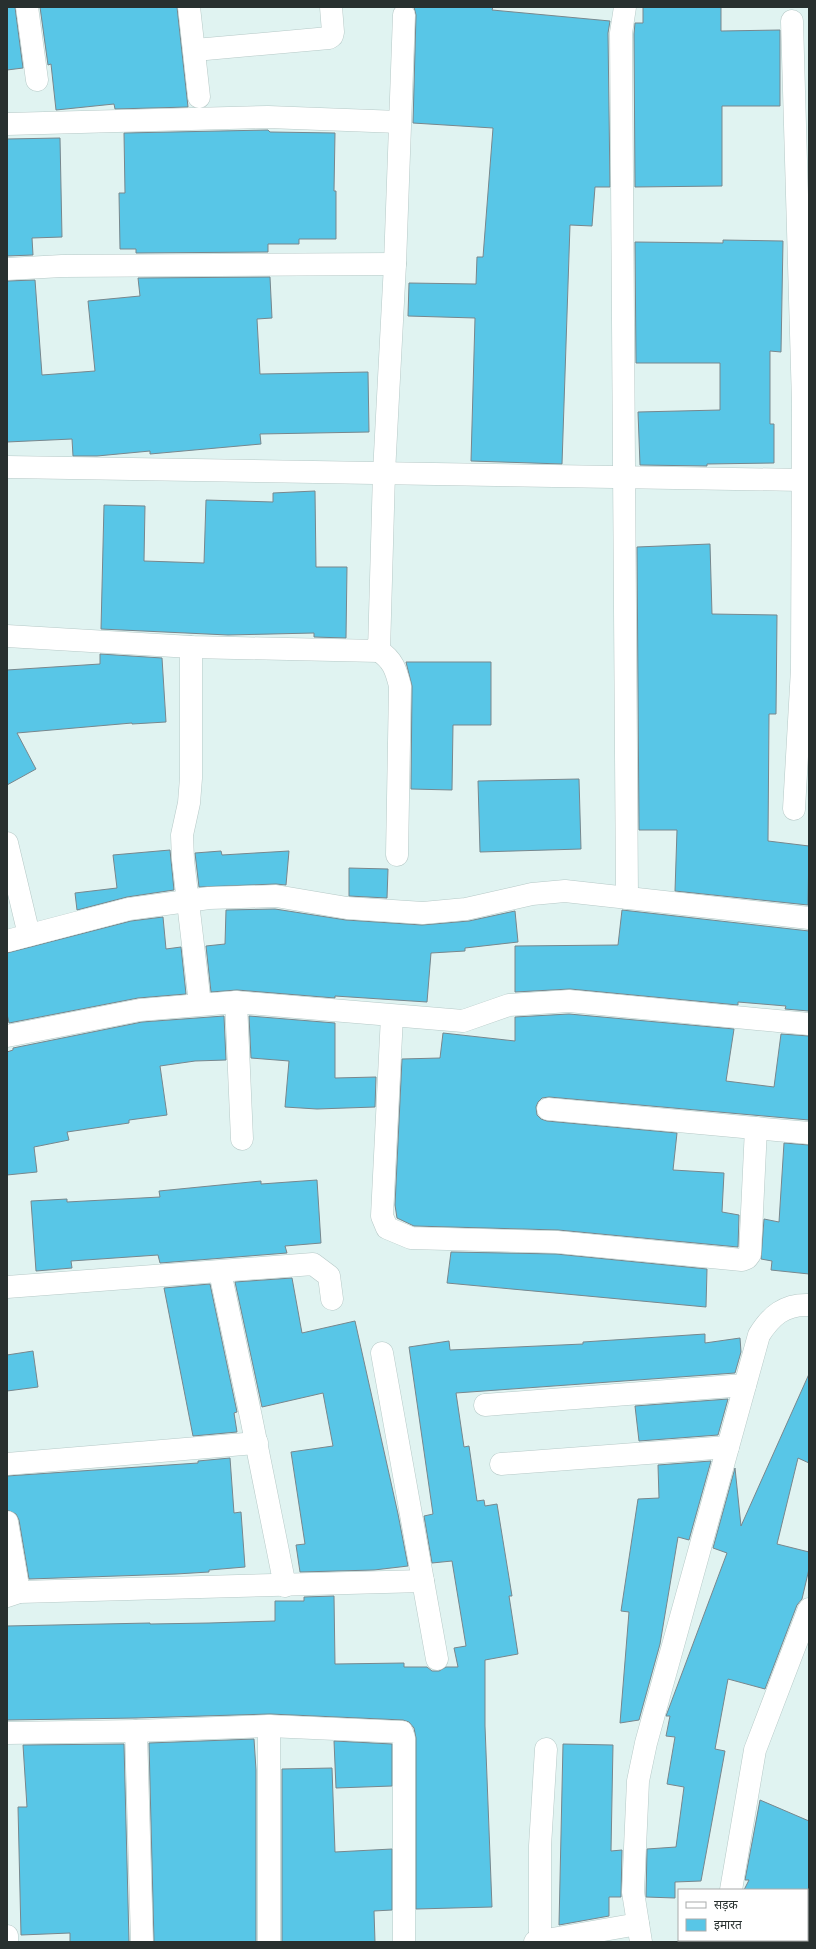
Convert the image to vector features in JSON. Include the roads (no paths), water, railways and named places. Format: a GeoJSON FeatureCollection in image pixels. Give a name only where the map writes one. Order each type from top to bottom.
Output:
{"type":"FeatureCollection","features":[{"type":"Feature","properties":{"kind":"street"},"geometry":{"type":"LineString","coordinates":[[27,7],[37,80]]}},
{"type":"Feature","properties":{"kind":"street"},"geometry":{"type":"LineString","coordinates":[[188,7],[200,97]]}},
{"type":"Feature","properties":{"kind":"street"},"geometry":{"type":"LineString","coordinates":[[194,50],[329,38],[332,36],[333,32],[331,7]]}},
{"type":"Feature","properties":{"kind":"street"},"geometry":{"type":"LineString","coordinates":[[625,7],[620,33],[627,898]]}},
{"type":"Feature","properties":{"kind":"street"},"geometry":{"type":"LineString","coordinates":[[379,651],[384,473],[395,264],[404,15]]}},
{"type":"Feature","properties":{"kind":"street"},"geometry":{"type":"LineString","coordinates":[[792,22],[806,403],[802,480],[802,669],[794,809]]}},
{"type":"Feature","properties":{"kind":"street"},"geometry":{"type":"LineString","coordinates":[[7,124],[268,117],[399,122]]}},
{"type":"Feature","properties":{"kind":"street"},"geometry":{"type":"LineString","coordinates":[[7,269],[69,266],[395,264]]}},
{"type":"Feature","properties":{"kind":"street"},"geometry":{"type":"LineString","coordinates":[[7,467],[802,480]]}},
{"type":"Feature","properties":{"kind":"street"},"geometry":{"type":"LineString","coordinates":[[7,636],[191,647],[379,651],[389,657],[395,666],[400,686],[396,855]]}},
{"type":"Feature","properties":{"kind":"street"},"geometry":{"type":"LineString","coordinates":[[191,647],[191,778],[189,803],[182,835],[183,860],[200,1004]]}},
{"type":"Feature","properties":{"kind":"street"},"geometry":{"type":"LineString","coordinates":[[7,843],[29,935]]}},
{"type":"Feature","properties":{"kind":"street"},"geometry":{"type":"LineString","coordinates":[[7,941],[129,909],[209,898],[276,896],[347,908],[423,913],[466,908],[532,894],[565,891],[809,918]]}},
{"type":"Feature","properties":{"kind":"street"},"geometry":{"type":"LineString","coordinates":[[7,1036],[140,1010],[236,1002],[463,1021],[509,1004],[570,1001],[809,1024]]}},
{"type":"Feature","properties":{"kind":"street"},"geometry":{"type":"LineString","coordinates":[[236,1002],[242,1139]]}},
{"type":"Feature","properties":{"kind":"street"},"geometry":{"type":"LineString","coordinates":[[392,1016],[382,1216],[387,1228],[411,1238],[557,1242],[742,1260],[747,1258],[750,1254],[756,1128]]}},
{"type":"Feature","properties":{"kind":"street"},"geometry":{"type":"LineString","coordinates":[[548,1109],[809,1133]]}},
{"type":"Feature","properties":{"kind":"street"},"geometry":{"type":"LineString","coordinates":[[7,1287],[313,1264],[329,1276],[332,1299]]}},
{"type":"Feature","properties":{"kind":"street"},"geometry":{"type":"LineString","coordinates":[[220,1272],[257,1444],[285,1586]]}},
{"type":"Feature","properties":{"kind":"street"},"geometry":{"type":"LineString","coordinates":[[546,1749],[540,1846],[538,1942],[640,1933],[633,1892],[638,1781],[646,1743],[759,1335],[769,1319],[785,1309],[802,1304],[809,1304]]}},
{"type":"Feature","properties":{"kind":"street"},"geometry":{"type":"LineString","coordinates":[[382,1353],[437,1659]]}},
{"type":"Feature","properties":{"kind":"street"},"geometry":{"type":"LineString","coordinates":[[485,1406],[745,1385]]}},
{"type":"Feature","properties":{"kind":"street"},"geometry":{"type":"LineString","coordinates":[[7,1464],[257,1444]]}},
{"type":"Feature","properties":{"kind":"street"},"geometry":{"type":"LineString","coordinates":[[501,1464],[728,1447]]}},
{"type":"Feature","properties":{"kind":"street"},"geometry":{"type":"LineString","coordinates":[[7,1522],[13,1594],[423,1581]]}},
{"type":"Feature","properties":{"kind":"street"},"geometry":{"type":"LineString","coordinates":[[731,1889],[755,1750],[809,1609]]}},
{"type":"Feature","properties":{"kind":"street"},"geometry":{"type":"LineString","coordinates":[[268,1942],[269,1726]]}},
{"type":"Feature","properties":{"kind":"street"},"geometry":{"type":"LineString","coordinates":[[7,1733],[136,1731],[269,1726],[402,1732],[404,1738],[404,1942]]}},
{"type":"Feature","properties":{"kind":"street"},"geometry":{"type":"LineString","coordinates":[[136,1731],[142,1942]]}},
{"type":"Feature","properties":{"kind":"street"},"geometry":{"type":"LineString","coordinates":[[7,1936],[7,1942]]}}]}
